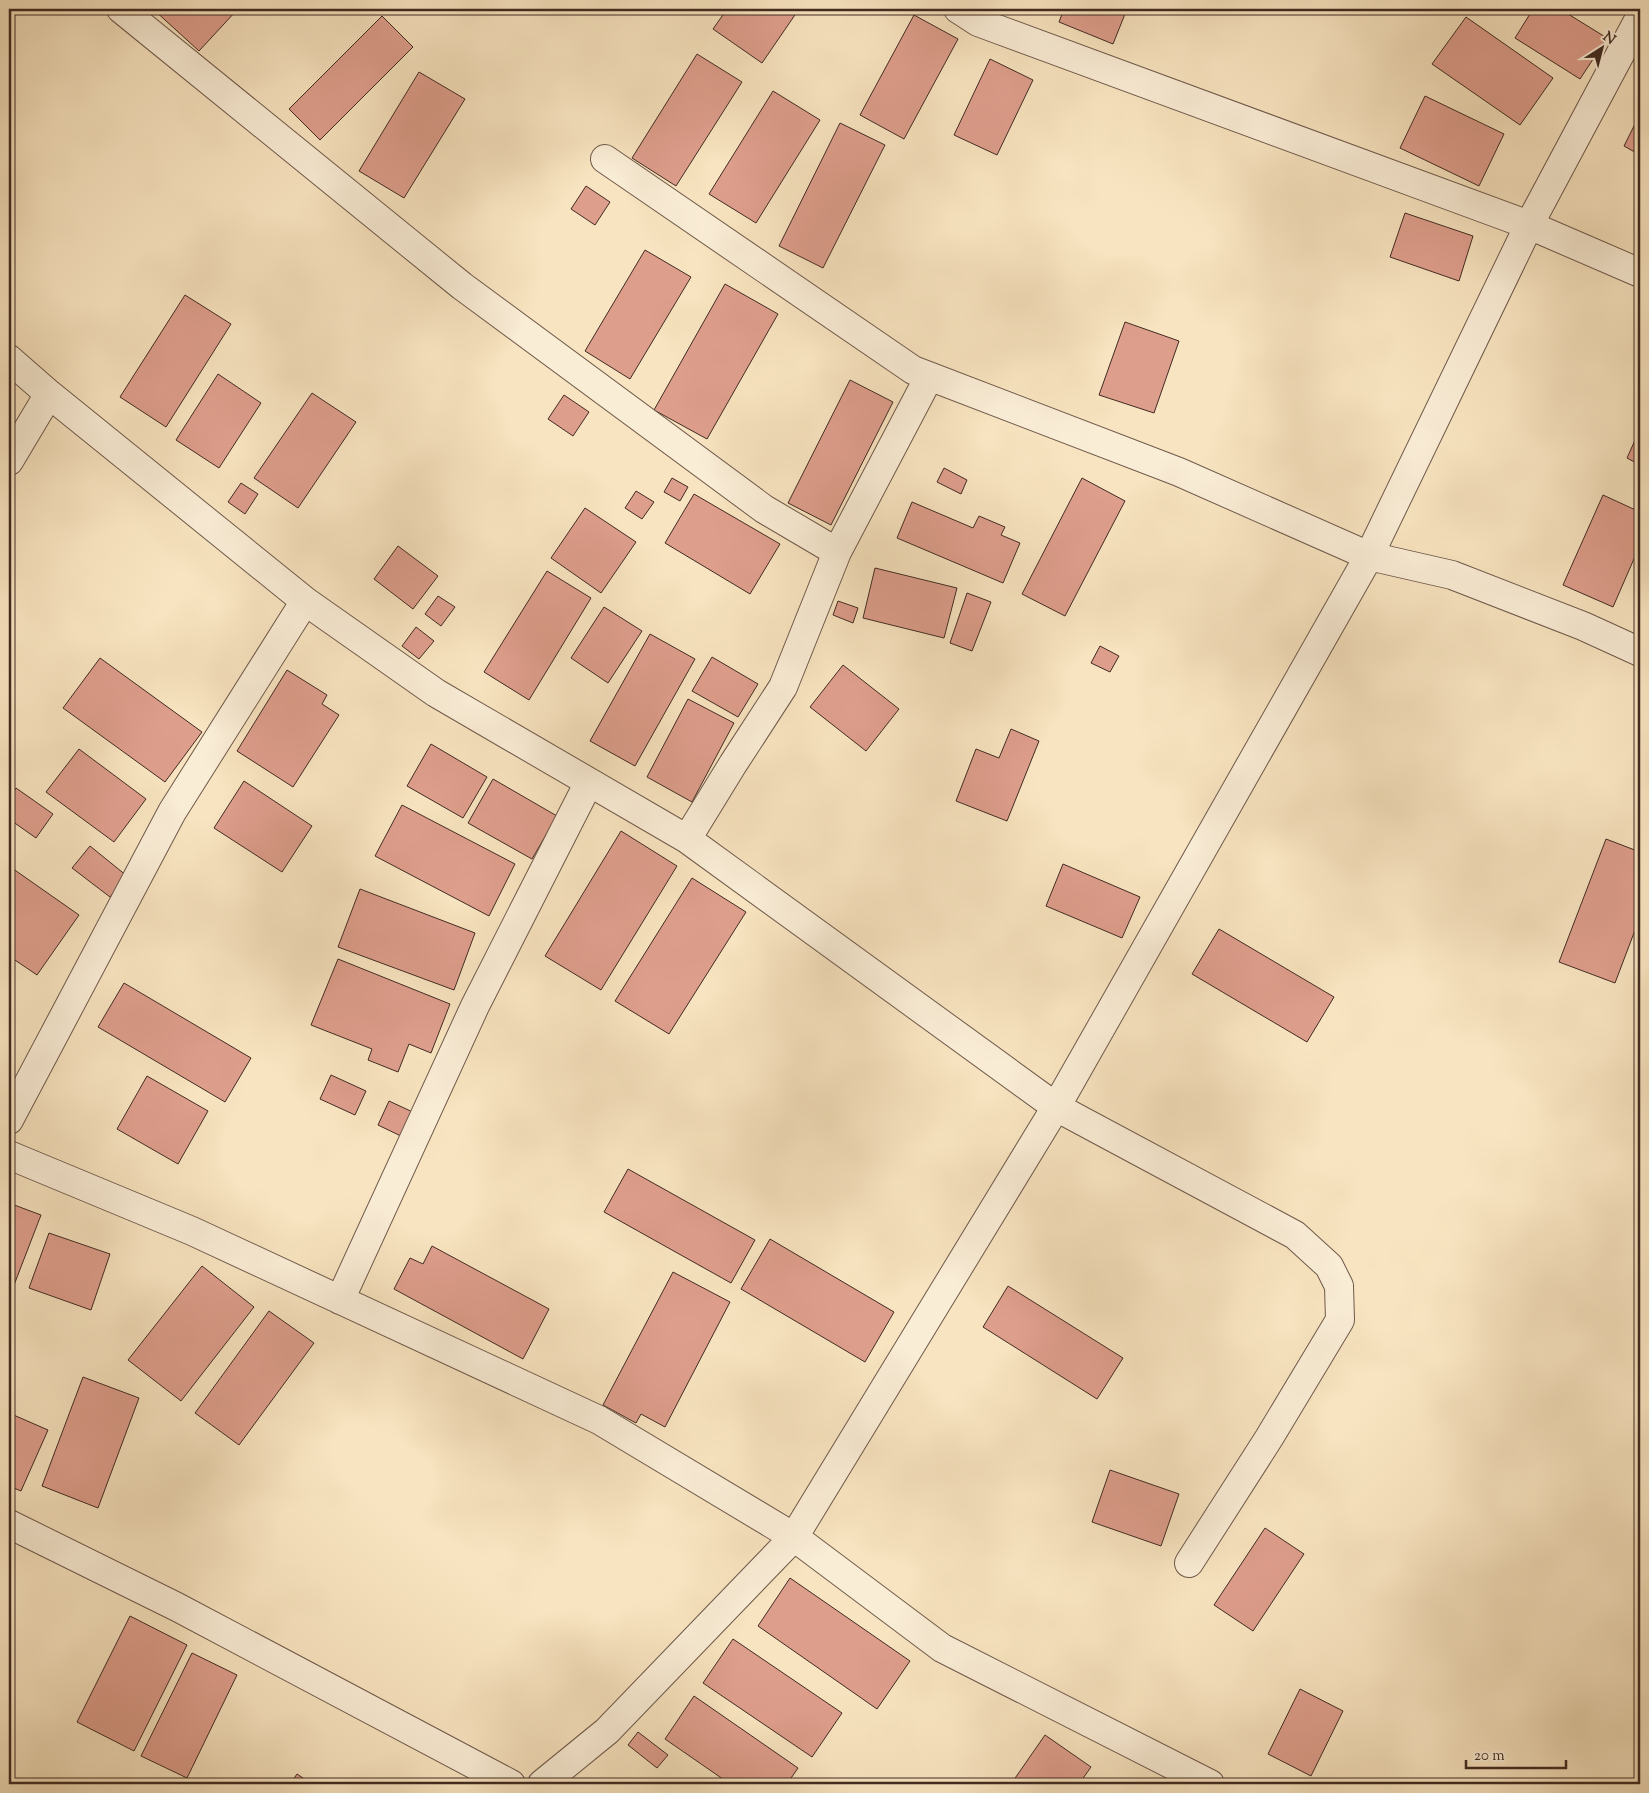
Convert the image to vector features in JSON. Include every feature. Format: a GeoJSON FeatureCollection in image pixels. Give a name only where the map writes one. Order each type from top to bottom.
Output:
{"type":"FeatureCollection","features":[{"type":"Feature","properties":{"kind":"street"},"geometry":{"type":"LineString","coordinates":[[121,9],[462,286],[764,509],[837,552]]}},
{"type":"Feature","properties":{"kind":"street"},"geometry":{"type":"LineString","coordinates":[[958,9],[978,22],[1528,225],[1640,273]]}},
{"type":"Feature","properties":{"kind":"street"},"geometry":{"type":"LineString","coordinates":[[542,1784],[607,1731],[794,1537],[1056,1107],[1369,556],[1528,225],[1640,18]]}},
{"type":"Feature","properties":{"kind":"street"},"geometry":{"type":"LineString","coordinates":[[605,159],[913,370],[1179,472],[1369,556],[1452,576],[1583,626],[1640,652]]}},
{"type":"Feature","properties":{"kind":"street"},"geometry":{"type":"LineString","coordinates":[[9,360],[305,601],[436,693],[687,839],[1056,1107],[1295,1235],[1329,1266],[1339,1286],[1340,1320],[1269,1438],[1189,1563]]}},
{"type":"Feature","properties":{"kind":"street"},"geometry":{"type":"LineString","coordinates":[[687,839],[783,687],[837,552],[929,376]]}},
{"type":"Feature","properties":{"kind":"street"},"geometry":{"type":"LineString","coordinates":[[9,461],[49,394]]}},
{"type":"Feature","properties":{"kind":"street"},"geometry":{"type":"LineString","coordinates":[[9,1120],[172,812],[305,601]]}},
{"type":"Feature","properties":{"kind":"street"},"geometry":{"type":"LineString","coordinates":[[340,1300],[475,1006],[589,782]]}},
{"type":"Feature","properties":{"kind":"street"},"geometry":{"type":"LineString","coordinates":[[9,1155],[192,1231],[599,1420],[794,1537],[942,1648],[1210,1784]]}},
{"type":"Feature","properties":{"kind":"street"},"geometry":{"type":"LineString","coordinates":[[9,1524],[177,1607],[511,1784]]}},
{"type":"Feature","properties":{"kind":"building"},"geometry":{"type":"Polygon","coordinates":[[[153,9],[234,9],[236,11],[199,51],[153,9]]]}},
{"type":"Feature","properties":{"kind":"building"},"geometry":{"type":"Polygon","coordinates":[[[727,9],[799,9],[762,63],[713,29],[727,9]]]}},
{"type":"Feature","properties":{"kind":"building"},"geometry":{"type":"Polygon","coordinates":[[[1064,9],[1127,9],[1113,44],[1059,22],[1064,9]]]}},
{"type":"Feature","properties":{"kind":"building"},"geometry":{"type":"Polygon","coordinates":[[[1533,9],[1560,9],[1607,38],[1580,79],[1515,38],[1533,9]]]}},
{"type":"Feature","properties":{"kind":"building"},"geometry":{"type":"Polygon","coordinates":[[[914,15],[958,39],[904,139],[860,115],[914,15]]]}},
{"type":"Feature","properties":{"kind":"building"},"geometry":{"type":"Polygon","coordinates":[[[382,16],[413,47],[320,140],[289,109],[382,16]]]}},
{"type":"Feature","properties":{"kind":"building"},"geometry":{"type":"Polygon","coordinates":[[[1466,17],[1553,78],[1520,125],[1432,64],[1466,17]]]}},
{"type":"Feature","properties":{"kind":"building"},"geometry":{"type":"Polygon","coordinates":[[[697,54],[742,82],[676,186],[632,158],[697,54]]]}},
{"type":"Feature","properties":{"kind":"building"},"geometry":{"type":"Polygon","coordinates":[[[990,59],[1033,80],[997,155],[954,135],[990,59]]]}},
{"type":"Feature","properties":{"kind":"building"},"geometry":{"type":"Polygon","coordinates":[[[419,72],[465,99],[404,198],[359,171],[419,72]]]}},
{"type":"Feature","properties":{"kind":"building"},"geometry":{"type":"Polygon","coordinates":[[[773,91],[820,120],[756,223],[709,194],[773,91]]]}},
{"type":"Feature","properties":{"kind":"building"},"geometry":{"type":"Polygon","coordinates":[[[1425,96],[1504,134],[1479,186],[1400,148],[1425,96]]]}},
{"type":"Feature","properties":{"kind":"building"},"geometry":{"type":"Polygon","coordinates":[[[1640,114],[1640,155],[1624,146],[1640,114]]]}},
{"type":"Feature","properties":{"kind":"building"},"geometry":{"type":"Polygon","coordinates":[[[840,123],[885,145],[823,268],[779,246],[840,123]]]}},
{"type":"Feature","properties":{"kind":"building"},"geometry":{"type":"Polygon","coordinates":[[[586,186],[610,202],[595,225],[571,209],[586,186]]]}},
{"type":"Feature","properties":{"kind":"building"},"geometry":{"type":"Polygon","coordinates":[[[1405,213],[1473,236],[1459,281],[1390,257],[1405,213]]]}},
{"type":"Feature","properties":{"kind":"building"},"geometry":{"type":"Polygon","coordinates":[[[645,250],[691,277],[630,379],[585,351],[645,250]]]}},
{"type":"Feature","properties":{"kind":"building"},"geometry":{"type":"Polygon","coordinates":[[[725,284],[778,314],[707,439],[654,410],[725,284]]]}},
{"type":"Feature","properties":{"kind":"building"},"geometry":{"type":"Polygon","coordinates":[[[185,295],[231,324],[166,427],[120,397],[185,295]]]}},
{"type":"Feature","properties":{"kind":"building"},"geometry":{"type":"Polygon","coordinates":[[[1125,322],[1179,341],[1154,413],[1099,395],[1125,322]]]}},
{"type":"Feature","properties":{"kind":"building"},"geometry":{"type":"Polygon","coordinates":[[[218,374],[261,403],[219,468],[176,440],[218,374]]]}},
{"type":"Feature","properties":{"kind":"building"},"geometry":{"type":"Polygon","coordinates":[[[850,380],[893,402],[831,525],[788,503],[850,380]]]}},
{"type":"Feature","properties":{"kind":"building"},"geometry":{"type":"Polygon","coordinates":[[[312,393],[356,422],[298,508],[254,478],[312,393]]]}},
{"type":"Feature","properties":{"kind":"building"},"geometry":{"type":"Polygon","coordinates":[[[564,395],[589,412],[573,436],[548,419],[564,395]]]}},
{"type":"Feature","properties":{"kind":"building"},"geometry":{"type":"Polygon","coordinates":[[[1640,429],[1640,465],[1627,458],[1640,429]]]}},
{"type":"Feature","properties":{"kind":"building"},"geometry":{"type":"Polygon","coordinates":[[[944,468],[967,480],[961,494],[937,482],[944,468]]]}},
{"type":"Feature","properties":{"kind":"building"},"geometry":{"type":"Polygon","coordinates":[[[672,478],[688,487],[680,501],[664,492],[672,478]]]}},
{"type":"Feature","properties":{"kind":"building"},"geometry":{"type":"Polygon","coordinates":[[[1082,478],[1125,501],[1065,616],[1022,594],[1082,478]]]}},
{"type":"Feature","properties":{"kind":"building"},"geometry":{"type":"Polygon","coordinates":[[[241,483],[258,494],[245,514],[228,502],[241,483]]]}},
{"type":"Feature","properties":{"kind":"building"},"geometry":{"type":"Polygon","coordinates":[[[636,491],[654,502],[642,519],[625,508],[636,491]]]}},
{"type":"Feature","properties":{"kind":"building"},"geometry":{"type":"Polygon","coordinates":[[[694,494],[780,544],[750,594],[665,543],[694,494]]]}},
{"type":"Feature","properties":{"kind":"building"},"geometry":{"type":"Polygon","coordinates":[[[1603,495],[1640,512],[1640,545],[1613,607],[1563,585],[1603,495]]]}},
{"type":"Feature","properties":{"kind":"building"},"geometry":{"type":"Polygon","coordinates":[[[912,502],[973,528],[979,516],[1005,527],[1001,535],[1020,543],[1003,583],[897,538],[912,502]]]}},
{"type":"Feature","properties":{"kind":"building"},"geometry":{"type":"Polygon","coordinates":[[[585,508],[636,542],[601,593],[551,558],[585,508]]]}},
{"type":"Feature","properties":{"kind":"building"},"geometry":{"type":"Polygon","coordinates":[[[398,546],[438,576],[413,609],[374,579],[398,546]]]}},
{"type":"Feature","properties":{"kind":"building"},"geometry":{"type":"Polygon","coordinates":[[[875,568],[957,588],[944,638],[863,618],[875,568]]]}},
{"type":"Feature","properties":{"kind":"building"},"geometry":{"type":"Polygon","coordinates":[[[547,571],[591,598],[529,700],[484,672],[547,571]]]}},
{"type":"Feature","properties":{"kind":"building"},"geometry":{"type":"Polygon","coordinates":[[[967,593],[991,602],[972,651],[950,643],[967,593]]]}},
{"type":"Feature","properties":{"kind":"building"},"geometry":{"type":"Polygon","coordinates":[[[438,596],[455,607],[441,626],[425,614],[438,596]]]}},
{"type":"Feature","properties":{"kind":"building"},"geometry":{"type":"Polygon","coordinates":[[[838,601],[858,608],[853,623],[833,615],[838,601]]]}},
{"type":"Feature","properties":{"kind":"building"},"geometry":{"type":"Polygon","coordinates":[[[604,607],[642,631],[608,683],[571,658],[604,607]]]}},
{"type":"Feature","properties":{"kind":"building"},"geometry":{"type":"Polygon","coordinates":[[[416,627],[434,641],[419,659],[402,646],[416,627]]]}},
{"type":"Feature","properties":{"kind":"building"},"geometry":{"type":"Polygon","coordinates":[[[650,634],[695,659],[635,766],[590,741],[650,634]]]}},
{"type":"Feature","properties":{"kind":"building"},"geometry":{"type":"Polygon","coordinates":[[[1100,646],[1119,656],[1110,672],[1091,663],[1100,646]]]}},
{"type":"Feature","properties":{"kind":"building"},"geometry":{"type":"Polygon","coordinates":[[[712,657],[758,684],[738,717],[692,691],[712,657]]]}},
{"type":"Feature","properties":{"kind":"building"},"geometry":{"type":"Polygon","coordinates":[[[100,658],[202,732],[165,782],[63,708],[100,658]]]}},
{"type":"Feature","properties":{"kind":"building"},"geometry":{"type":"Polygon","coordinates":[[[843,665],[899,709],[866,751],[810,707],[843,665]]]}},
{"type":"Feature","properties":{"kind":"building"},"geometry":{"type":"Polygon","coordinates":[[[287,670],[327,695],[322,704],[339,715],[293,787],[237,751],[287,670]]]}},
{"type":"Feature","properties":{"kind":"building"},"geometry":{"type":"Polygon","coordinates":[[[688,699],[734,723],[692,802],[647,777],[688,699]]]}},
{"type":"Feature","properties":{"kind":"building"},"geometry":{"type":"Polygon","coordinates":[[[1011,729],[1039,741],[1007,821],[956,801],[976,749],[999,758],[1011,729]]]}},
{"type":"Feature","properties":{"kind":"building"},"geometry":{"type":"Polygon","coordinates":[[[431,744],[487,777],[463,818],[407,786],[431,744]]]}},
{"type":"Feature","properties":{"kind":"building"},"geometry":{"type":"Polygon","coordinates":[[[79,749],[146,799],[114,842],[46,792],[79,749]]]}},
{"type":"Feature","properties":{"kind":"building"},"geometry":{"type":"Polygon","coordinates":[[[493,779],[557,816],[532,859],[468,823],[493,779]]]}},
{"type":"Feature","properties":{"kind":"building"},"geometry":{"type":"Polygon","coordinates":[[[244,781],[312,826],[282,872],[214,828],[244,781]]]}},
{"type":"Feature","properties":{"kind":"building"},"geometry":{"type":"Polygon","coordinates":[[[16,788],[53,814],[36,838],[9,819],[9,799],[16,788]]]}},
{"type":"Feature","properties":{"kind":"building"},"geometry":{"type":"Polygon","coordinates":[[[402,805],[515,864],[489,916],[375,856],[402,805]]]}},
{"type":"Feature","properties":{"kind":"building"},"geometry":{"type":"Polygon","coordinates":[[[621,831],[677,866],[601,990],[545,956],[621,831]]]}},
{"type":"Feature","properties":{"kind":"building"},"geometry":{"type":"Polygon","coordinates":[[[1606,839],[1640,852],[1640,917],[1615,983],[1559,962],[1606,839]]]}},
{"type":"Feature","properties":{"kind":"building"},"geometry":{"type":"Polygon","coordinates":[[[90,846],[127,876],[110,897],[72,868],[90,846]]]}},
{"type":"Feature","properties":{"kind":"building"},"geometry":{"type":"Polygon","coordinates":[[[1063,864],[1140,897],[1122,938],[1046,906],[1063,864]]]}},
{"type":"Feature","properties":{"kind":"building"},"geometry":{"type":"Polygon","coordinates":[[[9,866],[79,915],[37,975],[9,956],[9,866]]]}},
{"type":"Feature","properties":{"kind":"building"},"geometry":{"type":"Polygon","coordinates":[[[692,878],[746,912],[669,1034],[615,1001],[692,878]]]}},
{"type":"Feature","properties":{"kind":"building"},"geometry":{"type":"Polygon","coordinates":[[[360,889],[475,933],[454,990],[338,947],[360,889]]]}},
{"type":"Feature","properties":{"kind":"building"},"geometry":{"type":"Polygon","coordinates":[[[1219,929],[1334,997],[1307,1042],[1192,974],[1219,929]]]}},
{"type":"Feature","properties":{"kind":"building"},"geometry":{"type":"Polygon","coordinates":[[[338,959],[450,1004],[431,1053],[409,1044],[398,1072],[368,1060],[372,1049],[311,1025],[338,959]]]}},
{"type":"Feature","properties":{"kind":"building"},"geometry":{"type":"Polygon","coordinates":[[[124,983],[251,1058],[225,1102],[98,1027],[124,983]]]}},
{"type":"Feature","properties":{"kind":"building"},"geometry":{"type":"Polygon","coordinates":[[[331,1075],[366,1091],[355,1115],[320,1099],[331,1075]]]}},
{"type":"Feature","properties":{"kind":"building"},"geometry":{"type":"Polygon","coordinates":[[[147,1076],[208,1111],[178,1164],[117,1129],[147,1076]]]}},
{"type":"Feature","properties":{"kind":"building"},"geometry":{"type":"Polygon","coordinates":[[[389,1101],[417,1114],[405,1138],[378,1125],[389,1101]]]}},
{"type":"Feature","properties":{"kind":"building"},"geometry":{"type":"Polygon","coordinates":[[[628,1169],[755,1240],[731,1283],[604,1212],[628,1169]]]}},
{"type":"Feature","properties":{"kind":"building"},"geometry":{"type":"Polygon","coordinates":[[[9,1203],[41,1215],[9,1298],[9,1203]]]}},
{"type":"Feature","properties":{"kind":"building"},"geometry":{"type":"Polygon","coordinates":[[[49,1233],[110,1254],[91,1310],[29,1288],[49,1233]]]}},
{"type":"Feature","properties":{"kind":"building"},"geometry":{"type":"Polygon","coordinates":[[[770,1239],[894,1312],[865,1362],[741,1289],[770,1239]]]}},
{"type":"Feature","properties":{"kind":"building"},"geometry":{"type":"Polygon","coordinates":[[[432,1246],[549,1309],[523,1359],[394,1289],[410,1258],[423,1264],[432,1246]]]}},
{"type":"Feature","properties":{"kind":"building"},"geometry":{"type":"Polygon","coordinates":[[[202,1266],[254,1307],[181,1401],[128,1360],[202,1266]]]}},
{"type":"Feature","properties":{"kind":"building"},"geometry":{"type":"Polygon","coordinates":[[[673,1272],[730,1302],[665,1427],[641,1414],[636,1423],[603,1405],[673,1272]]]}},
{"type":"Feature","properties":{"kind":"building"},"geometry":{"type":"Polygon","coordinates":[[[1008,1286],[1123,1358],[1097,1399],[983,1327],[1008,1286]]]}},
{"type":"Feature","properties":{"kind":"building"},"geometry":{"type":"Polygon","coordinates":[[[269,1311],[314,1343],[239,1445],[195,1413],[269,1311]]]}},
{"type":"Feature","properties":{"kind":"building"},"geometry":{"type":"Polygon","coordinates":[[[83,1377],[139,1398],[98,1508],[42,1486],[83,1377]]]}},
{"type":"Feature","properties":{"kind":"building"},"geometry":{"type":"Polygon","coordinates":[[[9,1413],[48,1430],[21,1491],[9,1486],[9,1413]]]}},
{"type":"Feature","properties":{"kind":"building"},"geometry":{"type":"Polygon","coordinates":[[[1110,1470],[1179,1494],[1161,1546],[1092,1522],[1110,1470]]]}},
{"type":"Feature","properties":{"kind":"building"},"geometry":{"type":"Polygon","coordinates":[[[1265,1528],[1304,1554],[1253,1631],[1214,1605],[1265,1528]]]}},
{"type":"Feature","properties":{"kind":"building"},"geometry":{"type":"Polygon","coordinates":[[[790,1578],[910,1661],[877,1709],[758,1626],[790,1578]]]}},
{"type":"Feature","properties":{"kind":"building"},"geometry":{"type":"Polygon","coordinates":[[[130,1616],[187,1645],[134,1751],[77,1722],[130,1616]]]}},
{"type":"Feature","properties":{"kind":"building"},"geometry":{"type":"Polygon","coordinates":[[[733,1639],[842,1713],[812,1757],[703,1683],[733,1639]]]}},
{"type":"Feature","properties":{"kind":"building"},"geometry":{"type":"Polygon","coordinates":[[[192,1653],[237,1675],[187,1778],[141,1756],[192,1653]]]}},
{"type":"Feature","properties":{"kind":"building"},"geometry":{"type":"Polygon","coordinates":[[[1300,1689],[1343,1711],[1311,1776],[1268,1754],[1300,1689]]]}},
{"type":"Feature","properties":{"kind":"building"},"geometry":{"type":"Polygon","coordinates":[[[694,1696],[798,1768],[787,1784],[730,1784],[665,1739],[694,1696]]]}},
{"type":"Feature","properties":{"kind":"building"},"geometry":{"type":"Polygon","coordinates":[[[638,1732],[668,1755],[657,1768],[628,1745],[638,1732]]]}},
{"type":"Feature","properties":{"kind":"building"},"geometry":{"type":"Polygon","coordinates":[[[1045,1735],[1091,1767],[1079,1784],[1011,1784],[1045,1735]]]}},
{"type":"Feature","properties":{"kind":"building"},"geometry":{"type":"Polygon","coordinates":[[[297,1774],[312,1784],[290,1784],[297,1774]]]}}]}
